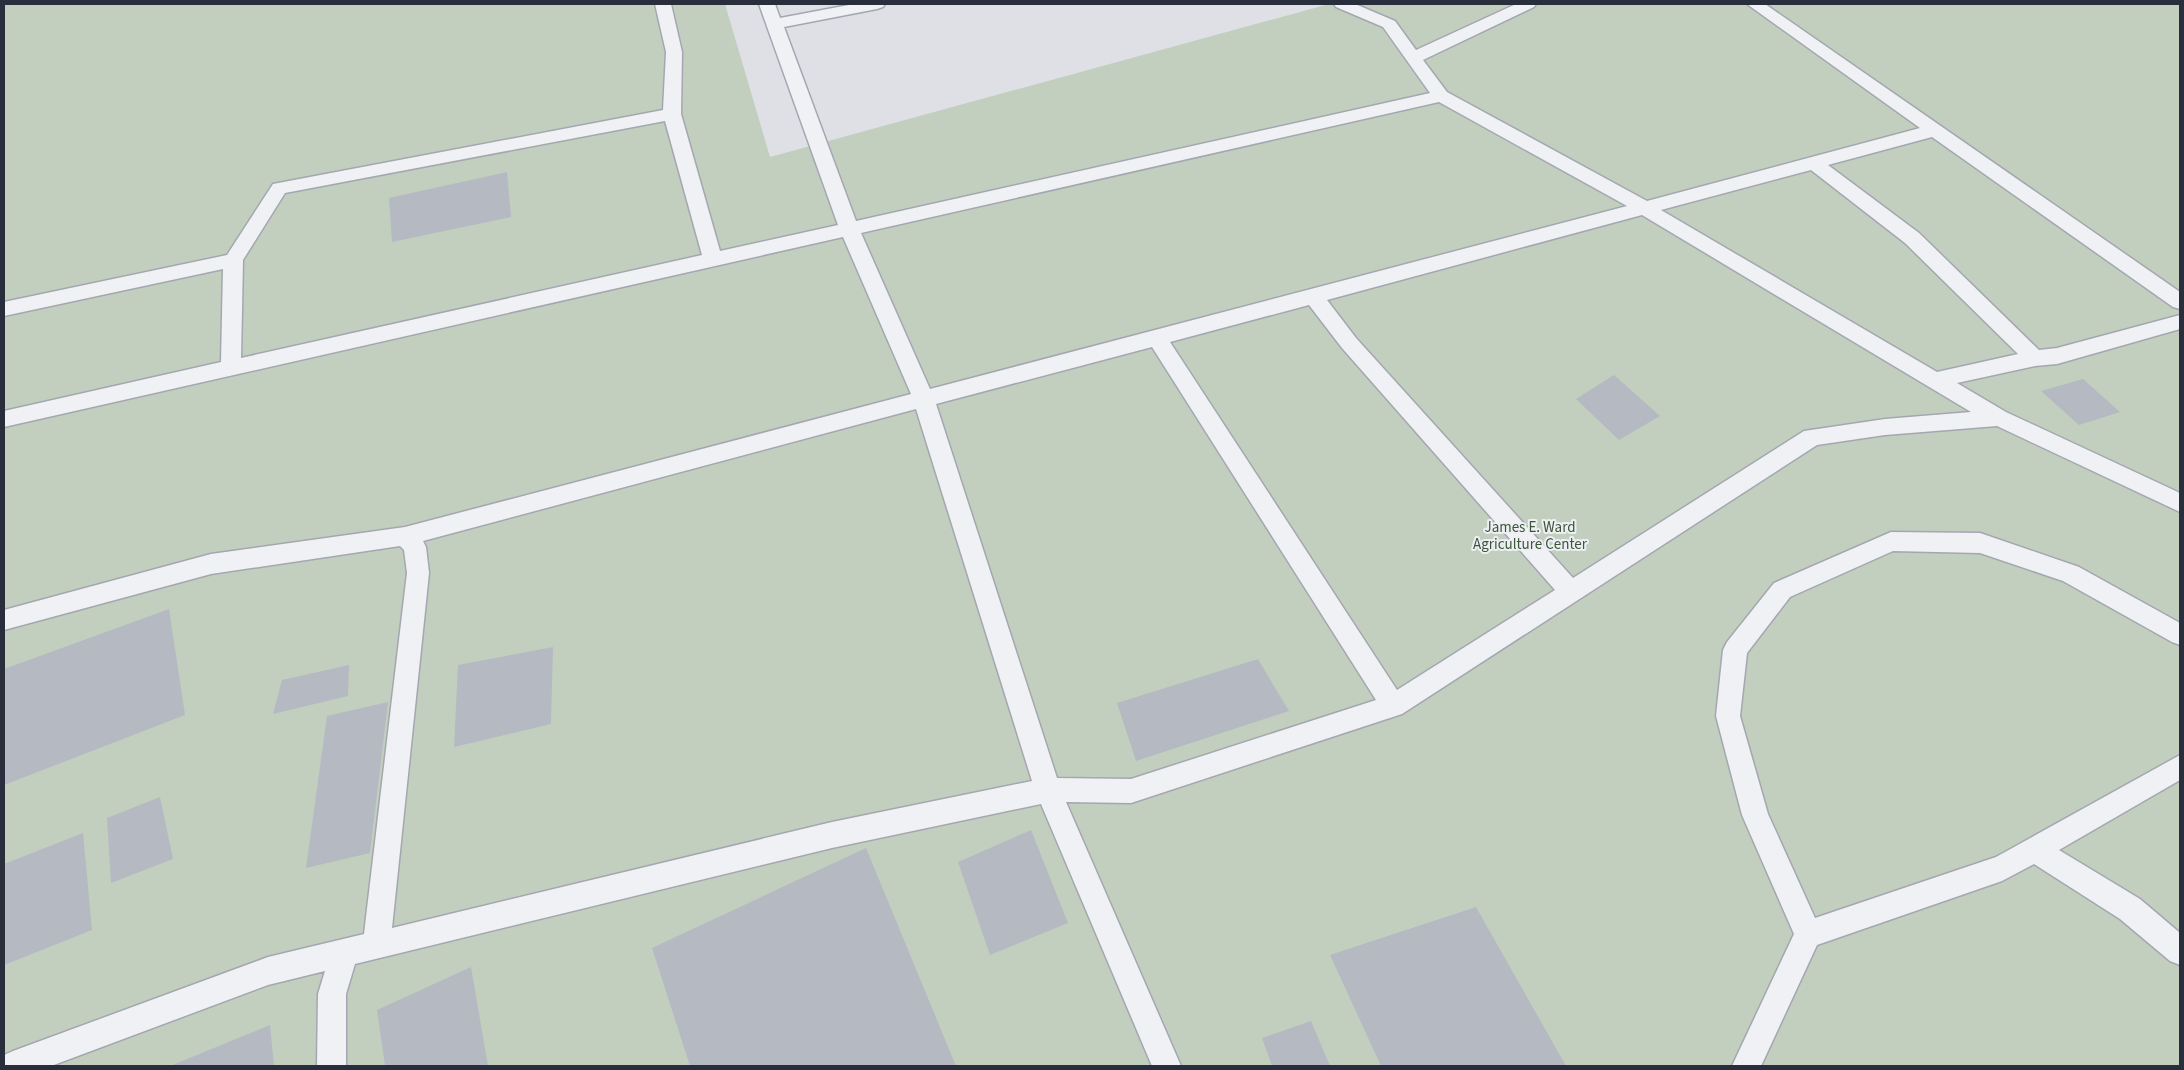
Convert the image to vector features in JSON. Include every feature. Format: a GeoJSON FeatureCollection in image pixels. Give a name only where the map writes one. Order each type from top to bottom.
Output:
{"type":"FeatureCollection","features":[{"type":"Feature","properties":{"kind":"lane"},"geometry":{"type":"LineString","coordinates":[[663,4],[674,52],[672,114],[713,259]]}},
{"type":"Feature","properties":{"kind":"lane"},"geometry":{"type":"LineString","coordinates":[[768,4],[849,228],[924,400],[1048,790],[1166,1066]]}},
{"type":"Feature","properties":{"kind":"lane"},"geometry":{"type":"LineString","coordinates":[[775,24],[877,4]]}},
{"type":"Feature","properties":{"kind":"lane"},"geometry":{"type":"LineString","coordinates":[[1342,4],[1389,24],[1441,96],[1645,209],[1999,418],[2180,503]]}},
{"type":"Feature","properties":{"kind":"lane"},"geometry":{"type":"LineString","coordinates":[[1413,58],[1528,4]]}},
{"type":"Feature","properties":{"kind":"lane"},"geometry":{"type":"LineString","coordinates":[[1754,4],[2180,302]]}},
{"type":"Feature","properties":{"kind":"lane"},"geometry":{"type":"LineString","coordinates":[[4,419],[1441,96]]}},
{"type":"Feature","properties":{"kind":"lane"},"geometry":{"type":"LineString","coordinates":[[231,368],[233,260],[279,188],[672,114]]}},
{"type":"Feature","properties":{"kind":"lane"},"geometry":{"type":"LineString","coordinates":[[4,620],[211,564],[405,536],[1314,297],[1935,130]]}},
{"type":"Feature","properties":{"kind":"lane"},"geometry":{"type":"LineString","coordinates":[[1814,163],[1912,238],[2034,358]]}},
{"type":"Feature","properties":{"kind":"lane"},"geometry":{"type":"LineString","coordinates":[[4,309],[233,260]]}},
{"type":"Feature","properties":{"kind":"lane"},"geometry":{"type":"LineString","coordinates":[[1314,297],[1349,343],[1571,592]]}},
{"type":"Feature","properties":{"kind":"lane"},"geometry":{"type":"LineString","coordinates":[[1935,380],[2034,358],[2056,356],[2180,322]]}},
{"type":"Feature","properties":{"kind":"lane"},"geometry":{"type":"LineString","coordinates":[[1157,338],[1393,706]]}},
{"type":"Feature","properties":{"kind":"lane"},"geometry":{"type":"LineString","coordinates":[[13,1066],[268,971],[832,835],[1048,790],[1131,791],[1393,706],[1812,437],[1885,428],[1999,418]]}},
{"type":"Feature","properties":{"kind":"lane"},"geometry":{"type":"LineString","coordinates":[[376,945],[418,573],[415,547],[405,536]]}},
{"type":"Feature","properties":{"kind":"lane"},"geometry":{"type":"LineString","coordinates":[[1754,1065],[1808,934],[1755,815],[1728,716],[1735,650],[1782,590],[1891,541],[1980,543],[2071,574],[2180,635]]}},
{"type":"Feature","properties":{"kind":"lane"},"geometry":{"type":"LineString","coordinates":[[1808,934],[2002,868],[2180,767]]}},
{"type":"Feature","properties":{"kind":"lane"},"geometry":{"type":"LineString","coordinates":[[2035,850],[2130,909],[2180,952]]}},
{"type":"Feature","properties":{"kind":"lane"},"geometry":{"type":"LineString","coordinates":[[332,1066],[332,994],[344,953]]}},
{"type":"Feature","properties":{"kind":"green space","name":"James E. Ward Agriculture Center"},"geometry":{"type":"Polygon","coordinates":[[[4,4],[725,4],[770,157],[1329,4],[2180,4],[2180,1066],[4,1066],[4,4]]]}},
{"type":"Feature","properties":{"kind":"building"},"geometry":{"type":"Polygon","coordinates":[[[507,172],[511,217],[392,242],[389,198],[507,172]]]}},
{"type":"Feature","properties":{"kind":"building"},"geometry":{"type":"Polygon","coordinates":[[[1614,375],[1660,416],[1619,440],[1576,399],[1614,375]]]}},
{"type":"Feature","properties":{"kind":"building"},"geometry":{"type":"Polygon","coordinates":[[[2083,379],[2120,412],[2079,425],[2041,391],[2083,379]]]}},
{"type":"Feature","properties":{"kind":"building"},"geometry":{"type":"Polygon","coordinates":[[[169,609],[185,715],[4,785],[4,669],[169,609]]]}},
{"type":"Feature","properties":{"kind":"building"},"geometry":{"type":"Polygon","coordinates":[[[553,647],[551,724],[454,747],[458,665],[553,647]]]}},
{"type":"Feature","properties":{"kind":"building"},"geometry":{"type":"Polygon","coordinates":[[[1258,659],[1289,711],[1136,761],[1117,703],[1258,659]]]}},
{"type":"Feature","properties":{"kind":"building"},"geometry":{"type":"Polygon","coordinates":[[[349,665],[348,696],[273,714],[282,680],[349,665]]]}},
{"type":"Feature","properties":{"kind":"building"},"geometry":{"type":"Polygon","coordinates":[[[388,702],[370,853],[306,868],[327,716],[388,702]]]}},
{"type":"Feature","properties":{"kind":"building"},"geometry":{"type":"Polygon","coordinates":[[[160,797],[173,859],[111,883],[107,818],[160,797]]]}},
{"type":"Feature","properties":{"kind":"building"},"geometry":{"type":"Polygon","coordinates":[[[1031,830],[1068,923],[990,955],[958,862],[1031,830]]]}},
{"type":"Feature","properties":{"kind":"building"},"geometry":{"type":"Polygon","coordinates":[[[83,833],[92,930],[4,965],[4,864],[83,833]]]}},
{"type":"Feature","properties":{"kind":"building"},"geometry":{"type":"Polygon","coordinates":[[[866,848],[956,1066],[690,1066],[652,948],[866,848]]]}},
{"type":"Feature","properties":{"kind":"building"},"geometry":{"type":"Polygon","coordinates":[[[1476,907],[1566,1066],[1381,1066],[1330,955],[1476,907]]]}},
{"type":"Feature","properties":{"kind":"building"},"geometry":{"type":"Polygon","coordinates":[[[471,967],[488,1066],[385,1066],[377,1010],[471,967]]]}},
{"type":"Feature","properties":{"kind":"building"},"geometry":{"type":"Polygon","coordinates":[[[1311,1021],[1330,1066],[1272,1066],[1262,1038],[1311,1021]]]}},
{"type":"Feature","properties":{"kind":"building"},"geometry":{"type":"Polygon","coordinates":[[[270,1025],[274,1066],[170,1066],[270,1025]]]}}]}
